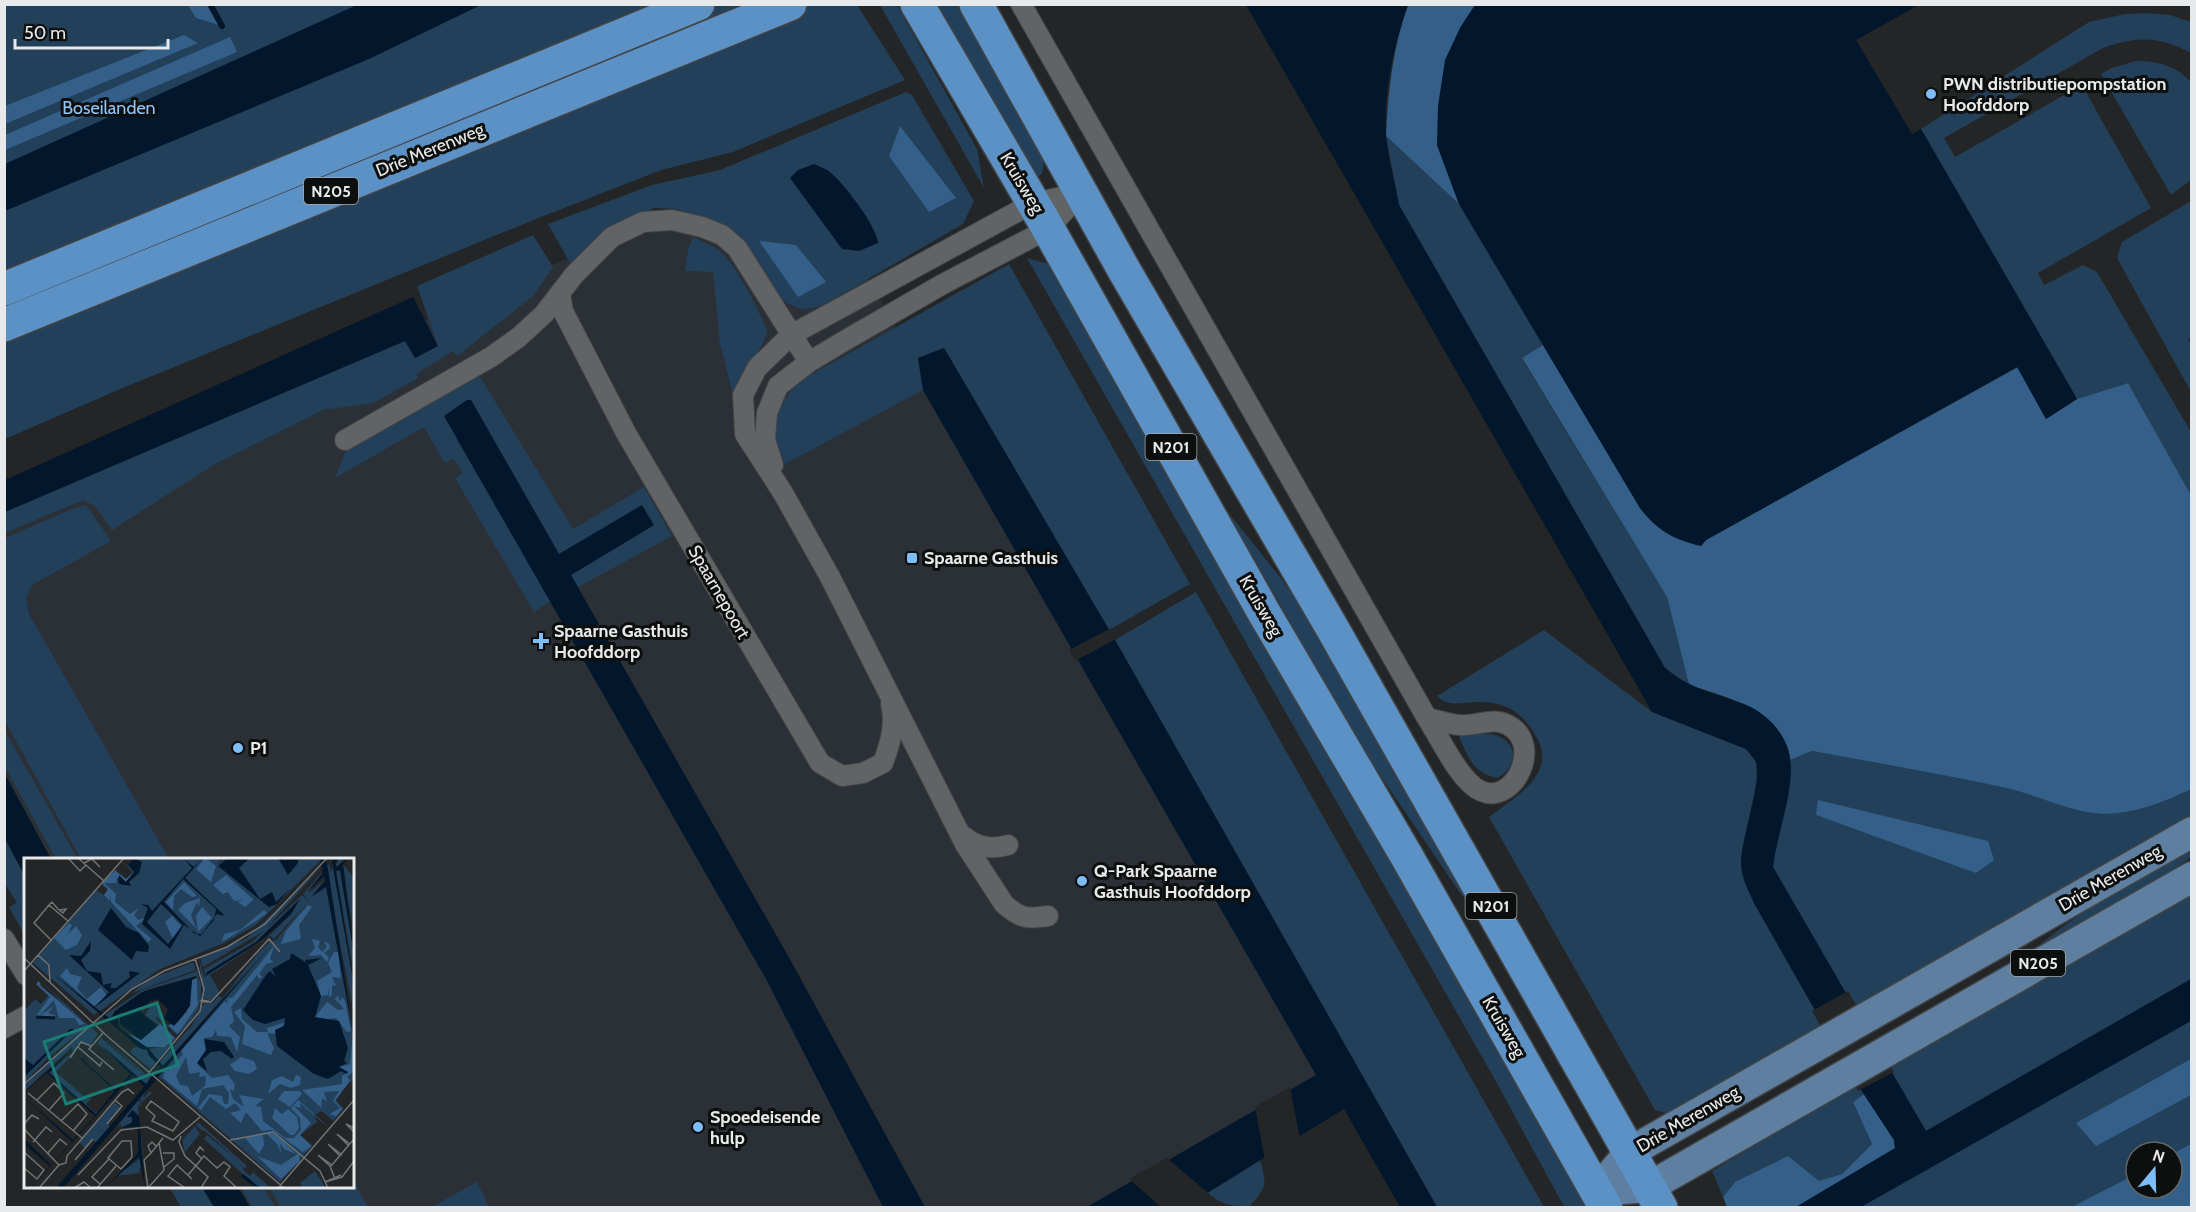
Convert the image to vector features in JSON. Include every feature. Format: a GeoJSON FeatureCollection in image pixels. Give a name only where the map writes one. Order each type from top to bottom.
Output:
{"type":"FeatureCollection","features":[{"type":"Feature","properties":{"kind":"highway","name":"Drie Merenweg"},"geometry":{"type":"LineString","coordinates":[[4,289],[698,4]]}},
{"type":"Feature","properties":{"kind":"highway","name":"Drie Merenweg"},"geometry":{"type":"LineString","coordinates":[[4,325],[790,4]]}},
{"type":"Feature","properties":{"kind":"highway","name":"Kruisweg"},"geometry":{"type":"LineString","coordinates":[[917,4],[1601,1199]]}},
{"type":"Feature","properties":{"kind":"highway","name":"N201"},"geometry":{"type":"LineString","coordinates":[[976,4],[1124,270],[1337,636],[1655,1197]]}},
{"type":"Feature","properties":{"kind":"main road","name":"Drie Merenweg"},"geometry":{"type":"LineString","coordinates":[[1601,1199],[1630,1152],[2192,832]]}},
{"type":"Feature","properties":{"kind":"main road","name":"N205"},"geometry":{"type":"LineString","coordinates":[[1601,1199],[1655,1197],[1885,1050],[2192,876]]}},
{"type":"Feature","properties":{"kind":"street"},"geometry":{"type":"LineString","coordinates":[[1021,4],[1427,718],[1464,778],[1482,792],[1497,793],[1509,786],[1519,775],[1524,762],[1525,748],[1520,736],[1509,726],[1494,721],[1460,725],[1427,718]]}},
{"type":"Feature","properties":{"kind":"street","name":"Spaarnepoort"},"geometry":{"type":"LineString","coordinates":[[1048,916],[1028,919],[1018,915],[1004,904],[965,844],[830,577],[783,493],[745,434],[743,395],[757,368],[791,335],[1040,216],[1081,194]]}},
{"type":"Feature","properties":{"kind":"street","name":"Spaarnepoort"},"geometry":{"type":"LineString","coordinates":[[783,493],[765,440],[767,413],[778,386],[809,362],[943,284],[1040,216],[1081,194]]}},
{"type":"Feature","properties":{"kind":"street"},"geometry":{"type":"LineString","coordinates":[[345,440],[491,357],[519,337],[544,314],[574,275],[612,237],[643,222],[672,220],[702,227],[722,235],[737,248],[809,362]]}},
{"type":"Feature","properties":{"kind":"street","name":"Spaarnepoort"},"geometry":{"type":"LineString","coordinates":[[560,294],[563,311],[626,433],[820,763],[842,777],[863,773],[883,763],[890,743],[893,714],[888,693]]}},
{"type":"Feature","properties":{"kind":"street"},"geometry":{"type":"LineString","coordinates":[[962,835],[986,848],[1008,845]]}},
{"type":"Feature","properties":{"kind":"street"},"geometry":{"type":"LineString","coordinates":[[4,939],[24,972]]}},
{"type":"Feature","properties":{"kind":"street"},"geometry":{"type":"LineString","coordinates":[[4,1028],[24,1017]]}},
{"type":"Feature","properties":{"kind":"shaded area"},"geometry":{"type":"Polygon","coordinates":[[[359,4],[481,5],[369,59],[5,211],[5,164],[359,4]]]}},
{"type":"Feature","properties":{"kind":"shaded area"},"geometry":{"type":"Polygon","coordinates":[[[188,5],[209,5],[222,26],[196,18],[188,5]]]}},
{"type":"Feature","properties":{"kind":"shaded area"},"geometry":{"type":"Polygon","coordinates":[[[1246,5],[1408,5],[1394,53],[1386,103],[1387,145],[1399,205],[1665,668],[1693,686],[1756,710],[1774,725],[1784,740],[1790,758],[1790,783],[1773,867],[1926,1131],[2191,979],[2191,1021],[1861,1207],[1796,1207],[1895,1148],[1894,1140],[1857,1084],[1754,903],[1745,883],[1741,863],[1757,780],[1755,760],[1746,749],[1652,712],[1246,5]]]}},
{"type":"Feature","properties":{"kind":"shaded area"},"geometry":{"type":"Polygon","coordinates":[[[1408,5],[1475,5],[1460,28],[1437,145],[1459,204],[1386,136],[1392,69],[1408,5]]]}},
{"type":"Feature","properties":{"kind":"shaded area"},"geometry":{"type":"Polygon","coordinates":[[[1475,5],[1919,5],[1856,40],[1912,134],[1921,129],[2077,399],[2046,419],[2017,367],[1706,540],[1701,546],[1667,533],[1653,523],[1640,508],[1459,204],[1437,145],[1438,106],[1445,60],[1460,28],[1475,5]]]}},
{"type":"Feature","properties":{"kind":"shaded area"},"geometry":{"type":"Polygon","coordinates":[[[184,35],[198,43],[5,124],[5,106],[184,35]]]}},
{"type":"Feature","properties":{"kind":"shaded area"},"geometry":{"type":"Polygon","coordinates":[[[230,37],[237,52],[5,150],[5,135],[230,37]]]}},
{"type":"Feature","properties":{"kind":"shaded area"},"geometry":{"type":"Polygon","coordinates":[[[900,126],[956,198],[929,212],[889,156],[900,126]]]}},
{"type":"Feature","properties":{"kind":"shaded area","name":"Spaarne Gasthuis Hoofddorp"},"geometry":{"type":"Polygon","coordinates":[[[798,158],[1329,1075],[1113,1207],[245,1207],[234,1188],[354,1188],[354,858],[49,858],[5,779],[4,504],[798,158]]]}},
{"type":"Feature","properties":{"kind":"shaded area"},"geometry":{"type":"Polygon","coordinates":[[[814,164],[827,170],[849,193],[872,226],[878,243],[859,251],[842,249],[790,178],[798,170],[814,164]]]}},
{"type":"Feature","properties":{"kind":"shaded area"},"geometry":{"type":"Polygon","coordinates":[[[759,241],[796,245],[826,282],[798,297],[759,241]]]}},
{"type":"Feature","properties":{"kind":"shaded area"},"geometry":{"type":"Polygon","coordinates":[[[413,297],[438,346],[415,358],[405,341],[5,512],[5,480],[413,297]]]}},
{"type":"Feature","properties":{"kind":"shaded area"},"geometry":{"type":"Polygon","coordinates":[[[1543,345],[1640,508],[1653,523],[1667,533],[1701,546],[1706,540],[2018,367],[2046,419],[2077,399],[2128,383],[2191,495],[2191,789],[2149,806],[2127,812],[2104,814],[2067,807],[2006,788],[1812,751],[1790,760],[1786,743],[1766,718],[1737,701],[1689,685],[1667,597],[1522,358],[1543,345]]]}},
{"type":"Feature","properties":{"kind":"shaded area"},"geometry":{"type":"Polygon","coordinates":[[[944,348],[1115,640],[1437,1207],[1400,1207],[1344,1109],[1184,1207],[1087,1207],[1316,1075],[923,390],[918,358],[944,348]]]}},
{"type":"Feature","properties":{"kind":"shaded area"},"geometry":{"type":"Polygon","coordinates":[[[467,400],[471,400],[559,554],[642,505],[654,525],[571,575],[791,961],[925,1207],[883,1207],[766,979],[444,416],[467,400]]]}},
{"type":"Feature","properties":{"kind":"shaded area"},"geometry":{"type":"Polygon","coordinates":[[[5,774],[50,858],[24,858],[24,874],[5,839],[5,774]]]}},
{"type":"Feature","properties":{"kind":"shaded area"},"geometry":{"type":"Polygon","coordinates":[[[1818,800],[1988,841],[1994,860],[1976,873],[1816,815],[1818,800]]]}},
{"type":"Feature","properties":{"kind":"shaded area"},"geometry":{"type":"Polygon","coordinates":[[[2191,1059],[2191,1095],[2096,1146],[2076,1123],[2191,1059]]]}},
{"type":"Feature","properties":{"kind":"shaded area"},"geometry":{"type":"Polygon","coordinates":[[[1864,1094],[1894,1140],[1895,1149],[1796,1207],[1727,1207],[1723,1197],[1735,1182],[1788,1156],[1819,1181],[1842,1174],[1872,1144],[1853,1102],[1864,1094]]]}},
{"type":"Feature","properties":{"kind":"shaded area"},"geometry":{"type":"Polygon","coordinates":[[[2191,1144],[2191,1207],[2072,1207],[2124,1180],[2124,1200],[2184,1200],[2184,1148],[2191,1144]]]}},
{"type":"Feature","properties":{"kind":"shaded area"},"geometry":{"type":"Polygon","coordinates":[[[203,1188],[239,1188],[250,1207],[214,1207],[203,1188]]]}},
{"type":"Feature","properties":{"kind":"green space","name":"Boseilanden"},"geometry":{"type":"Polygon","coordinates":[[[5,5],[857,5],[905,80],[733,152],[661,170],[531,221],[118,390],[5,439],[5,342],[158,275],[666,70],[635,12],[577,39],[5,277],[5,5]]]}},
{"type":"Feature","properties":{"kind":"green space"},"geometry":{"type":"Polygon","coordinates":[[[880,5],[897,5],[977,149],[984,188],[880,5]]]}},
{"type":"Feature","properties":{"kind":"green space"},"geometry":{"type":"Polygon","coordinates":[[[932,5],[958,5],[1034,139],[1044,161],[1042,174],[1032,180],[932,5]]]}},
{"type":"Feature","properties":{"kind":"green space"},"geometry":{"type":"Polygon","coordinates":[[[2125,14],[2170,15],[2191,22],[2191,53],[2169,43],[2148,40],[2127,41],[2103,48],[1944,138],[1955,157],[2082,85],[2151,208],[2038,273],[2044,285],[2083,265],[2097,272],[2191,432],[2191,495],[2128,383],[2077,399],[1921,129],[2089,22],[2125,14]]]}},
{"type":"Feature","properties":{"kind":"green space"},"geometry":{"type":"Polygon","coordinates":[[[2136,61],[2166,66],[2179,72],[2191,82],[2191,180],[2171,195],[2101,74],[2136,61]]]}},
{"type":"Feature","properties":{"kind":"green space"},"geometry":{"type":"Polygon","coordinates":[[[906,92],[912,95],[974,201],[963,224],[825,304],[801,309],[787,303],[774,293],[741,236],[716,223],[677,209],[654,208],[608,230],[570,263],[548,224],[652,185],[720,170],[906,92]]]}},
{"type":"Feature","properties":{"kind":"green space"},"geometry":{"type":"Polygon","coordinates":[[[1386,136],[1459,204],[1543,345],[1522,359],[1667,597],[1689,685],[1665,668],[1399,205],[1386,136]]]}},
{"type":"Feature","properties":{"kind":"green space"},"geometry":{"type":"Polygon","coordinates":[[[2191,201],[2192,337],[2188,339],[2191,343],[2191,392],[2117,258],[2122,242],[2191,201]]]}},
{"type":"Feature","properties":{"kind":"green space"},"geometry":{"type":"Polygon","coordinates":[[[533,235],[553,267],[533,296],[457,356],[453,351],[416,374],[418,378],[373,403],[323,410],[215,464],[112,530],[95,506],[83,500],[5,533],[5,512],[405,341],[415,358],[438,346],[417,286],[533,235]]]}},
{"type":"Feature","properties":{"kind":"green space"},"geometry":{"type":"Polygon","coordinates":[[[693,237],[718,250],[725,257],[753,300],[767,331],[760,348],[741,376],[733,395],[720,344],[713,272],[685,271],[688,250],[693,237]]]}},
{"type":"Feature","properties":{"kind":"green space"},"geometry":{"type":"Polygon","coordinates":[[[1027,258],[1052,265],[1590,1207],[1566,1207],[1562,1203],[1498,1085],[1027,258]]]}},
{"type":"Feature","properties":{"kind":"green space"},"geometry":{"type":"Polygon","coordinates":[[[1009,264],[1190,584],[1109,630],[944,348],[918,358],[923,390],[785,464],[774,440],[777,413],[792,389],[812,374],[1009,264]]]}},
{"type":"Feature","properties":{"kind":"green space"},"geometry":{"type":"Polygon","coordinates":[[[479,375],[573,529],[644,487],[672,536],[578,587],[571,575],[653,526],[643,506],[559,554],[471,400],[457,440],[551,601],[534,612],[455,478],[463,473],[454,459],[445,463],[424,427],[335,478],[346,450],[479,375]]]}},
{"type":"Feature","properties":{"kind":"green space"},"geometry":{"type":"Polygon","coordinates":[[[86,505],[111,541],[32,585],[26,598],[29,614],[168,858],[80,858],[5,721],[5,538],[86,505]]]}},
{"type":"Feature","properties":{"kind":"green space"},"geometry":{"type":"Polygon","coordinates":[[[1227,511],[1280,577],[1336,655],[1495,936],[1458,890],[1363,750],[1227,511]]]}},
{"type":"Feature","properties":{"kind":"green space"},"geometry":{"type":"Polygon","coordinates":[[[1196,592],[1544,1207],[1437,1207],[1115,640],[1196,592]]]}},
{"type":"Feature","properties":{"kind":"green space"},"geometry":{"type":"Polygon","coordinates":[[[1544,630],[1652,712],[1746,749],[1756,762],[1757,780],[1742,851],[1754,903],[1826,1030],[1676,1116],[1655,1110],[1489,817],[1519,794],[1536,775],[1541,765],[1542,753],[1533,731],[1520,716],[1506,706],[1487,702],[1450,703],[1437,696],[1544,630]]]}},
{"type":"Feature","properties":{"kind":"green space"},"geometry":{"type":"Polygon","coordinates":[[[4,731],[77,858],[55,858],[5,767],[4,731]]]}},
{"type":"Feature","properties":{"kind":"green space"},"geometry":{"type":"Polygon","coordinates":[[[1477,733],[1499,736],[1510,745],[1512,761],[1507,771],[1497,778],[1476,768],[1458,735],[1477,733]]]}},
{"type":"Feature","properties":{"kind":"green space"},"geometry":{"type":"Polygon","coordinates":[[[1812,751],[2006,788],[2067,807],[2104,814],[2127,812],[2149,806],[2191,789],[2191,820],[1857,1013],[1773,867],[1790,760],[1812,751]],[[1816,815],[1976,872],[1994,859],[1816,815]]]}},
{"type":"Feature","properties":{"kind":"green space"},"geometry":{"type":"Polygon","coordinates":[[[5,839],[24,874],[24,934],[9,907],[17,903],[5,884],[5,839]]]}},
{"type":"Feature","properties":{"kind":"green space"},"geometry":{"type":"Polygon","coordinates":[[[2191,846],[2191,857],[2144,890],[2019,962],[2081,914],[2191,846]]]}},
{"type":"Feature","properties":{"kind":"green space"},"geometry":{"type":"Polygon","coordinates":[[[2191,893],[2191,979],[1926,1131],[1887,1067],[2191,893]]]}},
{"type":"Feature","properties":{"kind":"green space"},"geometry":{"type":"Polygon","coordinates":[[[2191,1010],[2191,1207],[1843,1207],[2191,1010]]]}},
{"type":"Feature","properties":{"kind":"green space"},"geometry":{"type":"Polygon","coordinates":[[[1857,1084],[1864,1094],[1853,1102],[1872,1144],[1842,1174],[1820,1181],[1735,1182],[1723,1197],[1712,1171],[1857,1084]]]}},
{"type":"Feature","properties":{"kind":"green space"},"geometry":{"type":"Polygon","coordinates":[[[1260,1160],[1264,1185],[1250,1206],[1228,1204],[1208,1193],[1260,1160]]]}},
{"type":"Feature","properties":{"kind":"green space"},"geometry":{"type":"Polygon","coordinates":[[[477,1182],[489,1207],[432,1207],[477,1182]]]}},
{"type":"Feature","properties":{"kind":"green space"},"geometry":{"type":"Polygon","coordinates":[[[354,1183],[368,1207],[281,1207],[270,1188],[354,1188],[354,1183]]]}},
{"type":"Feature","properties":{"kind":"green space"},"geometry":{"type":"Polygon","coordinates":[[[170,1188],[203,1188],[214,1207],[181,1207],[170,1188]]]}},
{"type":"Feature","properties":{"kind":"green space"},"geometry":{"type":"Polygon","coordinates":[[[242,1188],[264,1188],[275,1207],[252,1207],[242,1188]]]}},
{"type":"Feature","properties":{"kind":"pier"},"geometry":{"type":"Polygon","coordinates":[[[1111,628],[1118,638],[1075,661],[1069,650],[1111,628]]]}},
{"type":"Feature","properties":{"kind":"pier"},"geometry":{"type":"Polygon","coordinates":[[[1848,991],[1894,1072],[1858,1091],[1812,1011],[1848,991]]]}},
{"type":"Feature","properties":{"kind":"pier"},"geometry":{"type":"Polygon","coordinates":[[[1290,1087],[1300,1139],[1265,1161],[1255,1107],[1290,1087]]]}},
{"type":"Feature","properties":{"kind":"pier"},"geometry":{"type":"Polygon","coordinates":[[[1167,1158],[1210,1195],[1189,1208],[1161,1207],[1129,1179],[1167,1158]]]}},
{"type":"Feature","properties":{"kind":"waterway"},"geometry":{"type":"LineString","coordinates":[[210,4],[222,26]]}},
{"type":"Feature","properties":{"kind":"place","name":"PWN distributiepompstation Hoofddorp"},"geometry":{"type":"Point","coordinates":[1931,94]}},
{"type":"Feature","properties":{"kind":"place","name":"Spaarne Gasthuis"},"geometry":{"type":"Point","coordinates":[912,558]}},
{"type":"Feature","properties":{"kind":"place","name":"Spaarne Gasthuis Hoofddorp"},"geometry":{"type":"Point","coordinates":[541,641]}},
{"type":"Feature","properties":{"kind":"place","name":"P1"},"geometry":{"type":"Point","coordinates":[238,748]}},
{"type":"Feature","properties":{"kind":"place","name":"Q-Park Spaarne Gasthuis Hoofddorp"},"geometry":{"type":"Point","coordinates":[1082,881]}},
{"type":"Feature","properties":{"kind":"place","name":"Spoedeisende hulp"},"geometry":{"type":"Point","coordinates":[698,1127]}}]}
